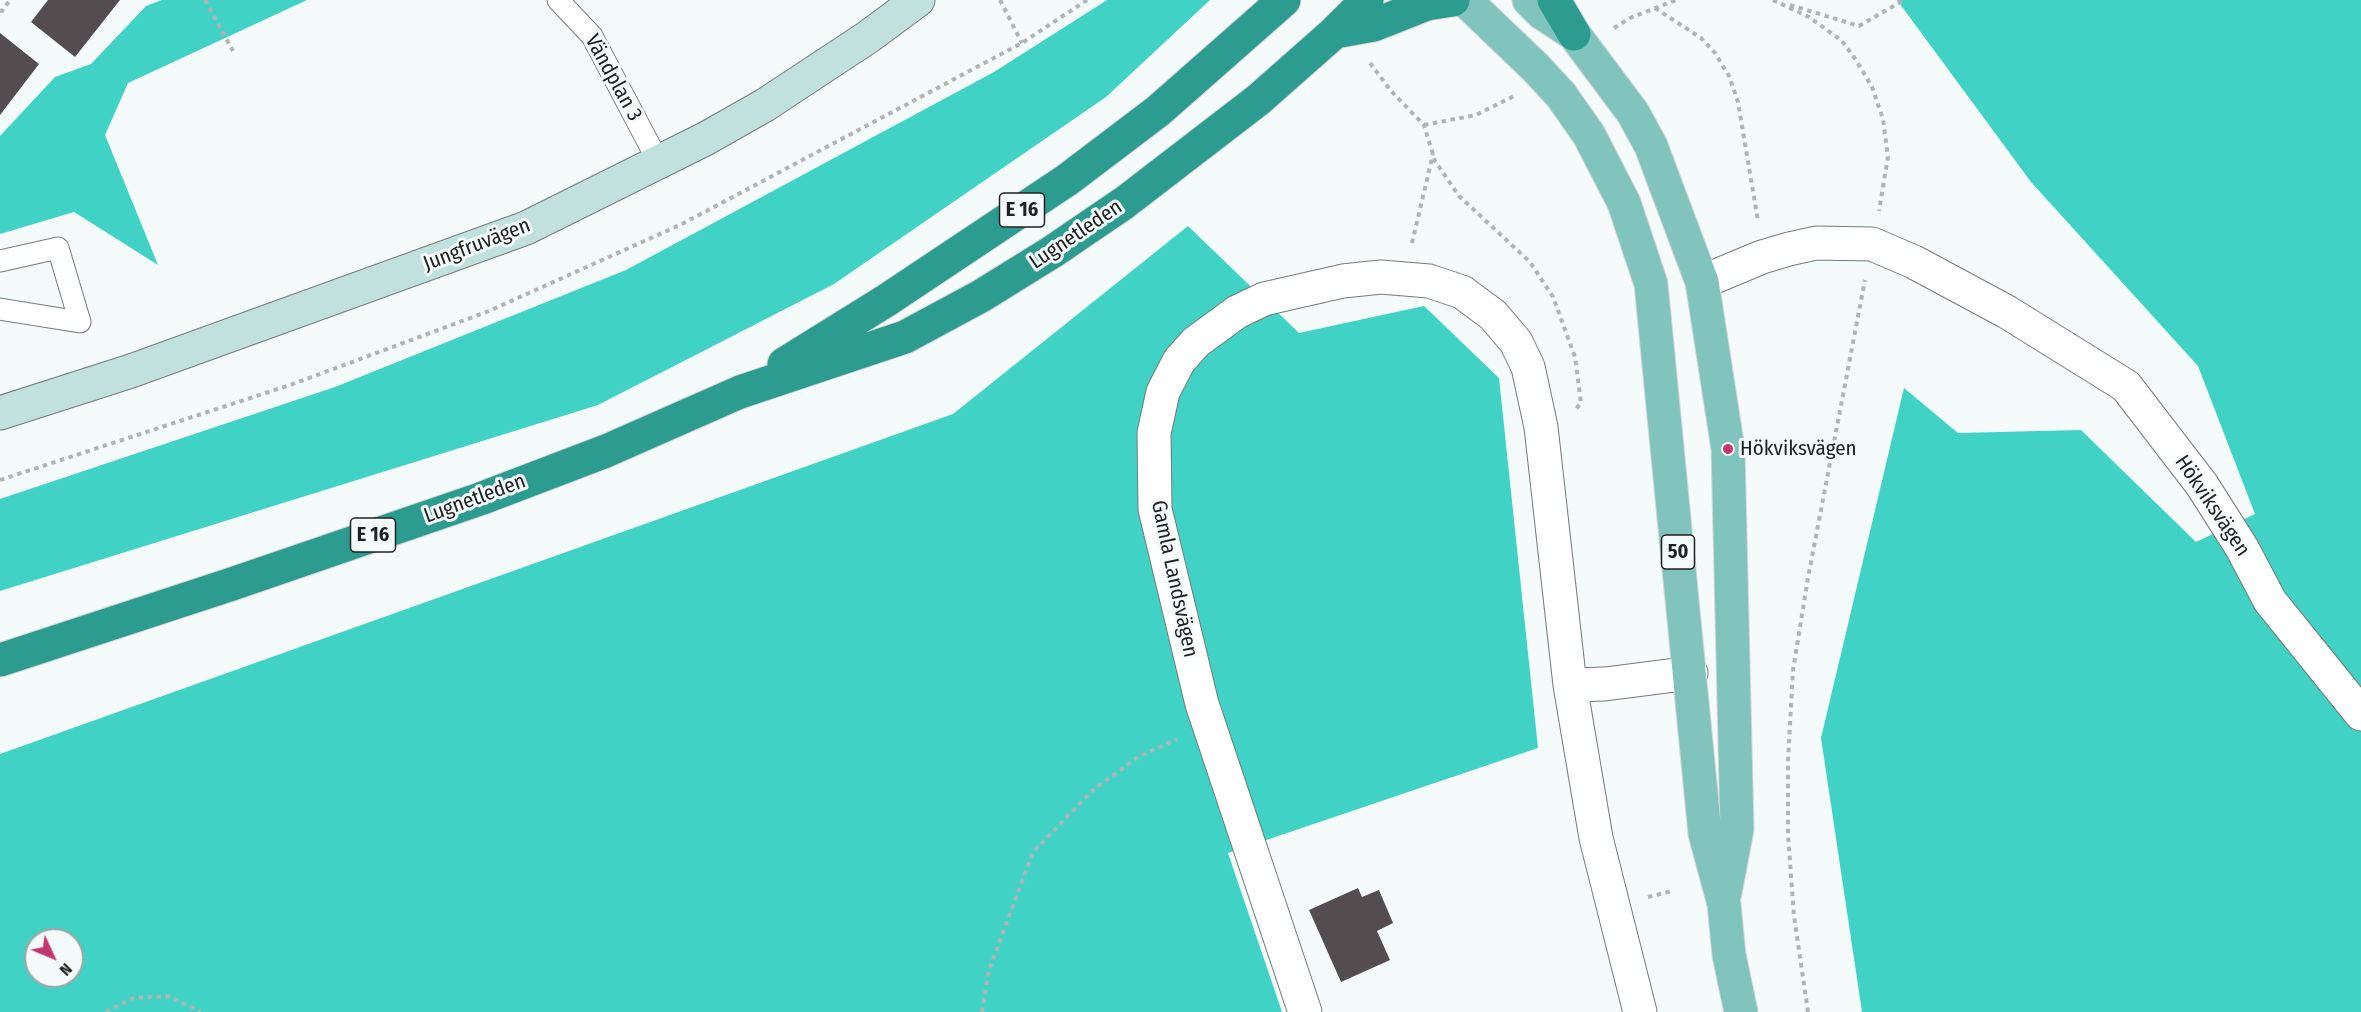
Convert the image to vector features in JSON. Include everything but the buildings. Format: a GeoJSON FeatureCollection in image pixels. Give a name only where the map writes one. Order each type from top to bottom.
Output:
{"type":"FeatureCollection","features":[{"type":"Feature","properties":{"kind":"highway","name":"Lugnetleden"},"geometry":{"type":"LineString","coordinates":[[740,392],[886,300],[1067,180],[1158,111],[1284,0]]}},
{"type":"Feature","properties":{"kind":"highway","name":"Lugnetleden"},"geometry":{"type":"LineString","coordinates":[[0,660],[232,584],[480,498],[606,451],[740,392],[905,337],[981,296],[1052,252],[1124,203],[1258,100],[1335,32],[1366,0]]}},
{"type":"Feature","properties":{"kind":"highway"},"geometry":{"type":"LineString","coordinates":[[1335,32],[1374,25],[1427,4],[1453,0]]}},
{"type":"Feature","properties":{"kind":"highway","name":"50"},"geometry":{"type":"LineString","coordinates":[[1554,0],[1574,34]]}},
{"type":"Feature","properties":{"kind":"main road","name":"50"},"geometry":{"type":"LineString","coordinates":[[1465,0],[1561,95],[1589,135],[1624,203],[1651,284],[1706,834],[1724,904],[1729,956],[1741,1012]]}},
{"type":"Feature","properties":{"kind":"main road","name":"50"},"geometry":{"type":"LineString","coordinates":[[1529,0],[1542,13],[1574,34],[1633,113],[1651,146],[1702,282],[1728,449],[1737,829],[1724,904]]}},
{"type":"Feature","properties":{"kind":"main road","name":"Hökviksvägen"},"geometry":{"type":"LineString","coordinates":[[1652,298],[1702,282]]}},
{"type":"Feature","properties":{"kind":"main road"},"geometry":{"type":"LineString","coordinates":[[1690,673],[1733,671]]}},
{"type":"Feature","properties":{"kind":"street","name":"Jungfruvägen"},"geometry":{"type":"LineString","coordinates":[[0,413],[131,370],[526,228],[659,163],[765,105],[868,38],[918,0]]}},
{"type":"Feature","properties":{"kind":"street","name":"Hökviksvägen"},"geometry":{"type":"LineString","coordinates":[[1702,282],[1762,257],[1816,243],[1872,244],[1914,262],[2007,312],[2126,386],[2202,485],[2242,548],[2270,601],[2361,714]]}},
{"type":"Feature","properties":{"kind":"street","name":"Gamla Landsvägen"},"geometry":{"type":"LineString","coordinates":[[1305,1012],[1202,704],[1155,509],[1154,434],[1163,392],[1179,361],[1196,342],[1237,312],[1264,299],[1343,281],[1381,277],[1429,281],[1462,292],[1493,315],[1516,342],[1528,367],[1540,427],[1570,685],[1596,838],[1640,1012]]}},
{"type":"Feature","properties":{"kind":"street"},"geometry":{"type":"LineString","coordinates":[[1570,685],[1605,684],[1690,673]]}},
{"type":"Feature","properties":{"kind":"lane","name":"Vändplan 3"},"geometry":{"type":"LineString","coordinates":[[558,0],[592,36],[659,163]]}},
{"type":"Feature","properties":{"kind":"lane"},"geometry":{"type":"LineString","coordinates":[[0,261],[58,248],[80,322],[0,309]]}},
{"type":"Feature","properties":{"kind":"path"},"geometry":{"type":"LineString","coordinates":[[0,10],[2,11],[10,0]]}},
{"type":"Feature","properties":{"kind":"path"},"geometry":{"type":"LineString","coordinates":[[205,0],[233,51]]}},
{"type":"Feature","properties":{"kind":"path"},"geometry":{"type":"LineString","coordinates":[[1000,0],[1022,43]]}},
{"type":"Feature","properties":{"kind":"path"},"geometry":{"type":"LineString","coordinates":[[0,480],[293,384],[489,311],[682,224],[1022,43],[1087,0]]}},
{"type":"Feature","properties":{"kind":"path"},"geometry":{"type":"LineString","coordinates":[[1607,33],[1630,18],[1676,0]]}},
{"type":"Feature","properties":{"kind":"path"},"geometry":{"type":"LineString","coordinates":[[1774,0],[1859,26],[1904,0]]}},
{"type":"Feature","properties":{"kind":"path"},"geometry":{"type":"LineString","coordinates":[[1774,0],[1809,17],[1842,41],[1856,60],[1872,87],[1883,119],[1888,157],[1792,670],[1788,760],[1788,835],[1794,916],[1808,1012]]}},
{"type":"Feature","properties":{"kind":"path"},"geometry":{"type":"LineString","coordinates":[[1655,8],[1701,38],[1730,75],[1740,112],[1761,238],[1762,257]]}},
{"type":"Feature","properties":{"kind":"path"},"geometry":{"type":"LineString","coordinates":[[1364,55],[1392,91],[1424,125],[1435,161],[1459,196],[1530,262],[1553,297],[1575,357],[1581,403],[1564,423],[1540,427]]}},
{"type":"Feature","properties":{"kind":"path"},"geometry":{"type":"LineString","coordinates":[[1424,125],[1476,115],[1523,90]]}},
{"type":"Feature","properties":{"kind":"path"},"geometry":{"type":"LineString","coordinates":[[1404,279],[1433,153]]}},
{"type":"Feature","properties":{"kind":"path"},"geometry":{"type":"LineString","coordinates":[[982,1012],[989,970],[1033,852],[1093,790],[1138,757],[1209,724]]}},
{"type":"Feature","properties":{"kind":"path"},"geometry":{"type":"LineString","coordinates":[[106,1012],[133,998],[168,996],[201,1012]]}},
{"type":"Feature","properties":{"kind":"shaded area"},"geometry":{"type":"Polygon","coordinates":[[[162,0],[307,0],[128,83],[105,135],[158,265],[74,212],[0,234],[0,136],[55,77],[91,64],[146,6],[162,0]]]}},
{"type":"Feature","properties":{"kind":"shaded area"},"geometry":{"type":"Polygon","coordinates":[[[1107,0],[1210,0],[1106,97],[834,284],[598,405],[0,591],[0,499],[335,387],[626,270],[994,72],[1107,0]]]}},
{"type":"Feature","properties":{"kind":"shaded area"},"geometry":{"type":"Polygon","coordinates":[[[1897,0],[2361,0],[2361,1012],[1862,1012],[1821,738],[1904,388],[1958,433],[2081,430],[2196,542],[2255,514],[2198,366],[2031,182],[1897,0]]]}},
{"type":"Feature","properties":{"kind":"shaded area"},"geometry":{"type":"Polygon","coordinates":[[[1188,226],[1299,333],[1424,306],[1499,378],[1538,748],[1228,853],[1282,1012],[0,1012],[0,754],[953,414],[1188,226]]]}},
{"type":"Feature","properties":{"kind":"place","name":"Hökviksvägen"},"geometry":{"type":"Point","coordinates":[1728,449]}}]}
